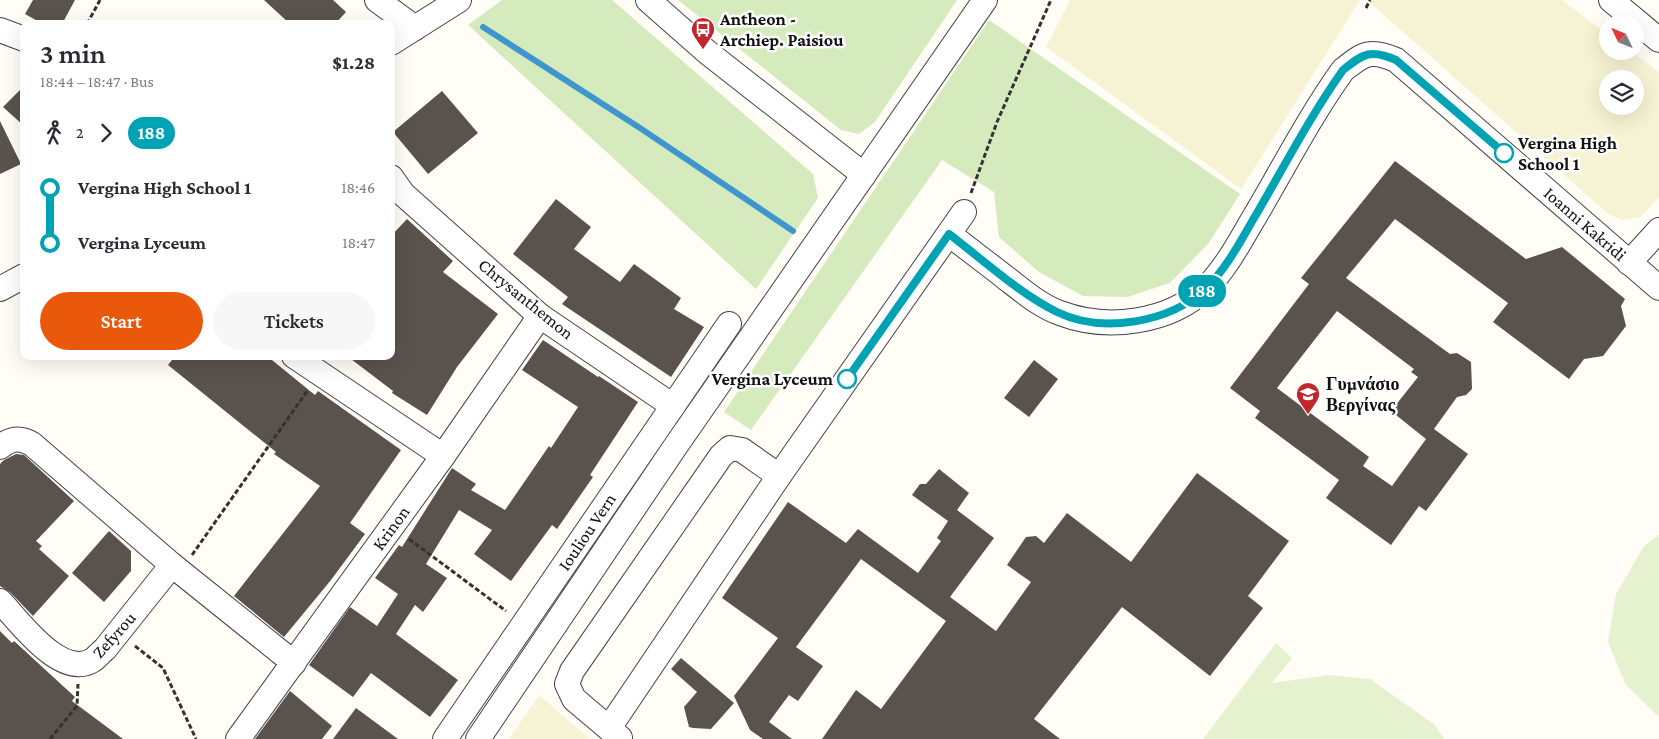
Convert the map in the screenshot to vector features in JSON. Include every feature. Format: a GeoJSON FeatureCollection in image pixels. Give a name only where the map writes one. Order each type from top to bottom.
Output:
{"type":"FeatureCollection","features":[{"type":"Feature","properties":{"kind":"street"},"geometry":{"type":"LineString","coordinates":[[377,0],[415,28]]}},
{"type":"Feature","properties":{"kind":"street"},"geometry":{"type":"LineString","coordinates":[[395,41],[459,0]]}},
{"type":"Feature","properties":{"kind":"street"},"geometry":{"type":"LineString","coordinates":[[648,0],[707,52],[864,175]]}},
{"type":"Feature","properties":{"kind":"street"},"geometry":{"type":"LineString","coordinates":[[478,739],[670,456],[985,0]]}},
{"type":"Feature","properties":{"kind":"street"},"geometry":{"type":"LineString","coordinates":[[1611,0],[1659,40]]}},
{"type":"Feature","properties":{"kind":"street"},"geometry":{"type":"LineString","coordinates":[[0,30],[20,38]]}},
{"type":"Feature","properties":{"kind":"street","name":"Ioanni Kakridi"},"geometry":{"type":"LineString","coordinates":[[949,234],[1034,300],[1059,313],[1077,319],[1097,322],[1126,322],[1161,314],[1177,308],[1194,298],[1218,274],[1238,245],[1334,82],[1343,70],[1369,54],[1380,53],[1396,60],[1659,288]]}},
{"type":"Feature","properties":{"kind":"street","name":"Chrysanthemon"},"geometry":{"type":"LineString","coordinates":[[395,183],[403,194],[540,316],[673,406]]}},
{"type":"Feature","properties":{"kind":"street"},"geometry":{"type":"LineString","coordinates":[[779,476],[742,450],[730,448],[721,456],[572,671],[567,684],[574,698],[615,734],[779,476],[964,212]]}},
{"type":"Feature","properties":{"kind":"street"},"geometry":{"type":"LineString","coordinates":[[1629,263],[1659,230]]}},
{"type":"Feature","properties":{"kind":"street"},"geometry":{"type":"LineString","coordinates":[[0,289],[20,278]]}},
{"type":"Feature","properties":{"kind":"street","name":"Krinon"},"geometry":{"type":"LineString","coordinates":[[238,739],[443,456],[540,316]]}},
{"type":"Feature","properties":{"kind":"street","name":"Iouliou Vern"},"geometry":{"type":"LineString","coordinates":[[445,739],[729,324]]}},
{"type":"Feature","properties":{"kind":"street"},"geometry":{"type":"LineString","coordinates":[[300,360],[443,456]]}},
{"type":"Feature","properties":{"kind":"street"},"geometry":{"type":"LineString","coordinates":[[0,447],[8,442],[20,439],[32,444],[176,568],[294,663]]}},
{"type":"Feature","properties":{"kind":"street","name":"Zefyrou"},"geometry":{"type":"LineString","coordinates":[[0,601],[46,650],[64,661],[79,664],[92,660],[105,649],[176,568]]}},
{"type":"Feature","properties":{"kind":"path"},"geometry":{"type":"LineString","coordinates":[[88,20],[100,0]]}},
{"type":"Feature","properties":{"kind":"path"},"geometry":{"type":"LineString","coordinates":[[964,212],[998,122],[1051,0]]}},
{"type":"Feature","properties":{"kind":"path"},"geometry":{"type":"LineString","coordinates":[[1366,8],[1370,0]]}},
{"type":"Feature","properties":{"kind":"path"},"geometry":{"type":"LineString","coordinates":[[176,568],[320,374]]}},
{"type":"Feature","properties":{"kind":"path"},"geometry":{"type":"LineString","coordinates":[[392,527],[524,624]]}},
{"type":"Feature","properties":{"kind":"path"},"geometry":{"type":"LineString","coordinates":[[118,632],[163,668],[196,739]]}},
{"type":"Feature","properties":{"kind":"path"},"geometry":{"type":"LineString","coordinates":[[50,739],[77,706],[79,664]]}},
{"type":"Feature","properties":{"kind":"shaded area"},"geometry":{"type":"Polygon","coordinates":[[[1070,0],[1360,0],[1241,189],[1046,47],[1070,0]]]}},
{"type":"Feature","properties":{"kind":"shaded area"},"geometry":{"type":"Polygon","coordinates":[[[1367,0],[1562,0],[1599,28],[1599,60],[1643,60],[1659,72],[1659,197],[1641,217],[1621,220],[1607,213],[1367,0]]]}},
{"type":"Feature","properties":{"kind":"shaded area"},"geometry":{"type":"Polygon","coordinates":[[[539,695],[590,739],[509,739],[539,695]]]}},
{"type":"Feature","properties":{"kind":"green space"},"geometry":{"type":"Polygon","coordinates":[[[502,0],[612,0],[813,174],[818,198],[756,289],[468,25],[502,0]]]}},
{"type":"Feature","properties":{"kind":"green space"},"geometry":{"type":"Polygon","coordinates":[[[678,0],[957,0],[875,122],[859,134],[841,130],[678,0]]]}},
{"type":"Feature","properties":{"kind":"green space"},"geometry":{"type":"Polygon","coordinates":[[[989,20],[1240,194],[1208,244],[1170,283],[1128,297],[1083,296],[1039,272],[999,237],[994,192],[942,160],[751,430],[724,412],[989,20]]]}},
{"type":"Feature","properties":{"kind":"green space"},"geometry":{"type":"Polygon","coordinates":[[[1659,535],[1659,717],[1626,685],[1608,642],[1616,594],[1644,546],[1659,535]]]}},
{"type":"Feature","properties":{"kind":"green space"},"geometry":{"type":"Polygon","coordinates":[[[1276,643],[1292,658],[1272,683],[1329,675],[1370,679],[1435,725],[1444,739],[1203,739],[1276,643]]]}},
{"type":"Feature","properties":{"kind":"building"},"geometry":{"type":"Polygon","coordinates":[[[33,0],[75,0],[64,20],[36,20],[25,14],[33,0]]]}},
{"type":"Feature","properties":{"kind":"building"},"geometry":{"type":"Polygon","coordinates":[[[264,0],[333,0],[346,12],[339,20],[286,20],[264,0]]]}},
{"type":"Feature","properties":{"kind":"building"},"geometry":{"type":"Polygon","coordinates":[[[20,90],[20,122],[3,107],[20,90]]]}},
{"type":"Feature","properties":{"kind":"building"},"geometry":{"type":"Polygon","coordinates":[[[442,91],[478,133],[428,174],[395,134],[395,130],[442,91]]]}},
{"type":"Feature","properties":{"kind":"building"},"geometry":{"type":"Polygon","coordinates":[[[0,121],[20,164],[0,174],[0,121]]]}},
{"type":"Feature","properties":{"kind":"building"},"geometry":{"type":"Polygon","coordinates":[[[1395,161],[1526,259],[1562,247],[1625,299],[1621,306],[1626,326],[1603,356],[1584,359],[1569,379],[1493,322],[1508,303],[1395,219],[1346,278],[1450,354],[1457,353],[1471,362],[1472,389],[1466,395],[1457,397],[1434,429],[1468,454],[1426,511],[1419,506],[1391,545],[1326,498],[1339,480],[1255,418],[1260,411],[1230,388],[1309,284],[1301,278],[1395,161]],[[1337,311],[1277,388],[1369,457],[1363,466],[1392,486],[1426,439],[1391,411],[1418,377],[1411,372],[1414,369],[1337,311]]]}},
{"type":"Feature","properties":{"kind":"building"},"geometry":{"type":"Polygon","coordinates":[[[556,199],[591,227],[574,249],[620,282],[634,264],[681,298],[674,309],[704,327],[671,377],[562,304],[568,297],[513,254],[556,199]]]}},
{"type":"Feature","properties":{"kind":"building"},"geometry":{"type":"Polygon","coordinates":[[[407,219],[453,261],[443,272],[498,314],[457,367],[427,415],[392,393],[393,391],[352,360],[395,360],[395,232],[407,219]]]}},
{"type":"Feature","properties":{"kind":"building"},"geometry":{"type":"Polygon","coordinates":[[[543,340],[638,402],[590,475],[593,477],[557,529],[552,525],[511,581],[474,554],[492,530],[459,510],[426,564],[447,578],[423,612],[415,605],[396,634],[458,680],[430,717],[371,673],[353,697],[309,665],[350,607],[377,626],[398,594],[375,578],[399,545],[402,547],[452,468],[476,484],[471,490],[505,510],[549,446],[551,448],[578,407],[522,370],[543,340]]]}},
{"type":"Feature","properties":{"kind":"building"},"geometry":{"type":"Polygon","coordinates":[[[172,360],[272,360],[315,395],[318,391],[401,450],[350,523],[365,534],[331,580],[284,637],[234,596],[320,486],[274,454],[276,452],[168,365],[172,360]]]}},
{"type":"Feature","properties":{"kind":"building"},"geometry":{"type":"Polygon","coordinates":[[[1034,360],[1058,379],[1029,417],[1004,398],[1034,360]]]}},
{"type":"Feature","properties":{"kind":"building"},"geometry":{"type":"Polygon","coordinates":[[[16,454],[24,455],[74,501],[36,541],[42,546],[39,549],[69,576],[33,616],[10,592],[0,586],[0,464],[16,454]]]}},
{"type":"Feature","properties":{"kind":"building"},"geometry":{"type":"Polygon","coordinates":[[[939,469],[969,493],[957,510],[994,538],[950,597],[996,631],[1031,582],[1007,565],[1026,537],[1036,536],[1044,543],[1067,513],[1131,562],[1197,473],[1289,541],[1248,596],[1263,608],[1210,676],[1122,607],[1034,719],[1060,739],[822,739],[856,690],[881,709],[946,621],[861,559],[796,647],[823,666],[798,701],[789,695],[769,722],[792,739],[763,739],[750,730],[734,696],[778,638],[722,598],[788,502],[846,543],[858,529],[918,573],[941,541],[937,538],[948,521],[912,495],[920,484],[926,484],[939,469]]]}},
{"type":"Feature","properties":{"kind":"building"},"geometry":{"type":"Polygon","coordinates":[[[109,531],[131,551],[131,571],[104,602],[72,573],[109,531]]]}},
{"type":"Feature","properties":{"kind":"building"},"geometry":{"type":"Polygon","coordinates":[[[0,631],[12,643],[14,641],[75,697],[72,701],[123,739],[0,739],[0,631]]]}},
{"type":"Feature","properties":{"kind":"building"},"geometry":{"type":"Polygon","coordinates":[[[681,658],[734,703],[711,729],[689,727],[684,707],[697,692],[671,669],[681,658]]]}},
{"type":"Feature","properties":{"kind":"building"},"geometry":{"type":"Polygon","coordinates":[[[290,691],[332,726],[322,739],[255,739],[290,691]]]}},
{"type":"Feature","properties":{"kind":"building"},"geometry":{"type":"Polygon","coordinates":[[[356,708],[398,739],[333,739],[356,708]]]}},
{"type":"Feature","properties":{"kind":"waterway"},"geometry":{"type":"LineString","coordinates":[[483,27],[640,128],[793,231]]}},
{"type":"Feature","properties":{"kind":"bus line","name":"188"},"geometry":{"type":"LineString","coordinates":[[847,379],[949,234],[1034,300],[1059,313],[1077,319],[1110,323],[1126,322],[1161,314],[1177,308],[1194,298],[1206,288],[1230,258],[1334,82],[1343,70],[1354,61],[1369,54],[1380,53],[1396,60],[1504,153]]}},
{"type":"Feature","properties":{"kind":"place","name":"Antheon - Archiep. Paisiou"},"geometry":{"type":"Point","coordinates":[703,50]}},
{"type":"Feature","properties":{"kind":"place","name":"Vergina High School 1"},"geometry":{"type":"Point","coordinates":[1504,153]}},
{"type":"Feature","properties":{"kind":"place","name":"Vergina Lyceum"},"geometry":{"type":"Point","coordinates":[847,379]}},
{"type":"Feature","properties":{"kind":"place","name":"Γυμνάσιο Βεργίνας"},"geometry":{"type":"Point","coordinates":[1308,415]}}]}
